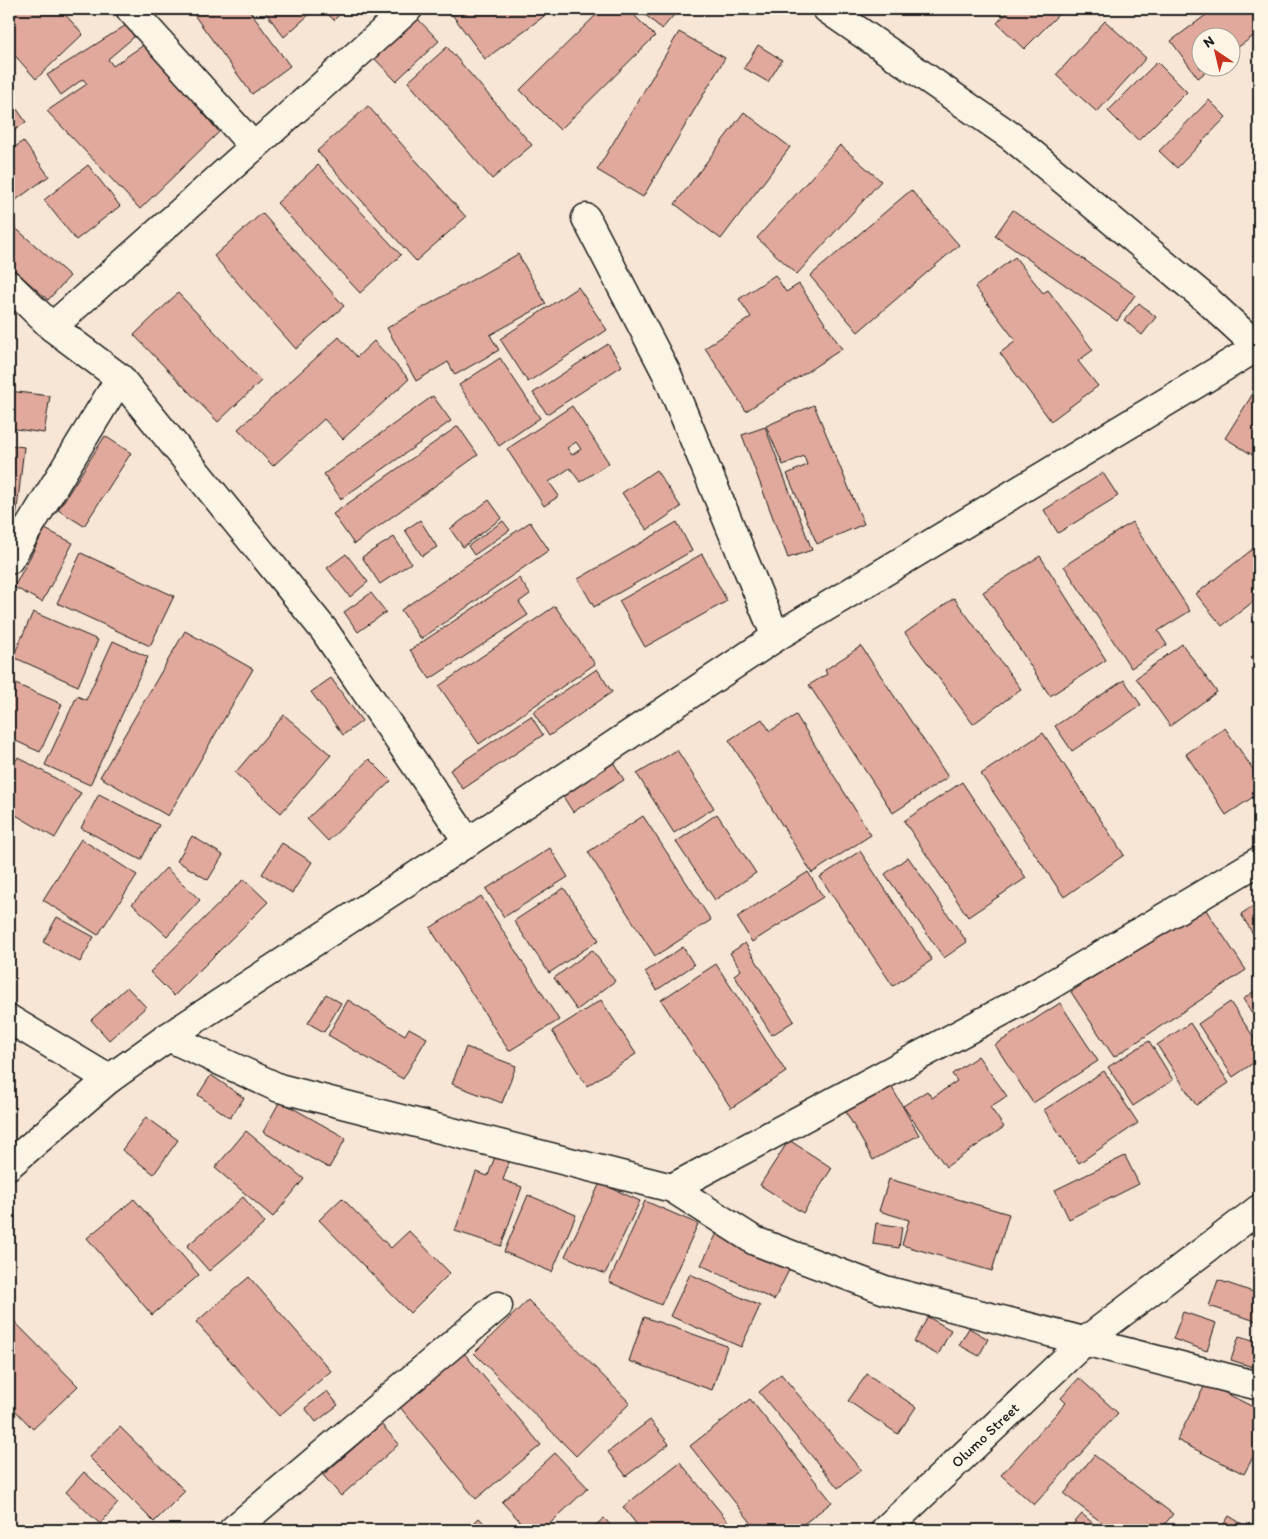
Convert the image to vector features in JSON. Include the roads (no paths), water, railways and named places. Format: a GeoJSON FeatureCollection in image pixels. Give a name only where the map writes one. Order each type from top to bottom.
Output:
{"type":"FeatureCollection","features":[{"type":"Feature","properties":{"kind":"street"},"geometry":{"type":"LineString","coordinates":[[130,9],[254,147]]}},
{"type":"Feature","properties":{"kind":"street"},"geometry":{"type":"LineString","coordinates":[[52,327],[408,9]]}},
{"type":"Feature","properties":{"kind":"street"},"geometry":{"type":"LineString","coordinates":[[9,1165],[109,1078],[168,1037],[468,842],[776,637],[1259,346],[1206,299],[1012,137],[827,9]]}},
{"type":"Feature","properties":{"kind":"street"},"geometry":{"type":"LineString","coordinates":[[586,218],[667,374],[776,637]]}},
{"type":"Feature","properties":{"kind":"street"},"geometry":{"type":"LineString","coordinates":[[9,284],[52,327],[120,378],[324,630],[468,842]]}},
{"type":"Feature","properties":{"kind":"street"},"geometry":{"type":"LineString","coordinates":[[9,560],[120,378]]}},
{"type":"Feature","properties":{"kind":"street"},"geometry":{"type":"LineString","coordinates":[[672,1188],[1044,989],[1259,861]]}},
{"type":"Feature","properties":{"kind":"street"},"geometry":{"type":"LineString","coordinates":[[9,1019],[109,1078]]}},
{"type":"Feature","properties":{"kind":"street"},"geometry":{"type":"LineString","coordinates":[[168,1037],[279,1088],[672,1188],[756,1241],[885,1290],[1259,1386]]}},
{"type":"Feature","properties":{"kind":"street","name":"Olumo Street"},"geometry":{"type":"LineString","coordinates":[[885,1530],[1085,1341],[1259,1208]]}},
{"type":"Feature","properties":{"kind":"street"},"geometry":{"type":"LineString","coordinates":[[233,1530],[498,1306]]}}]}
